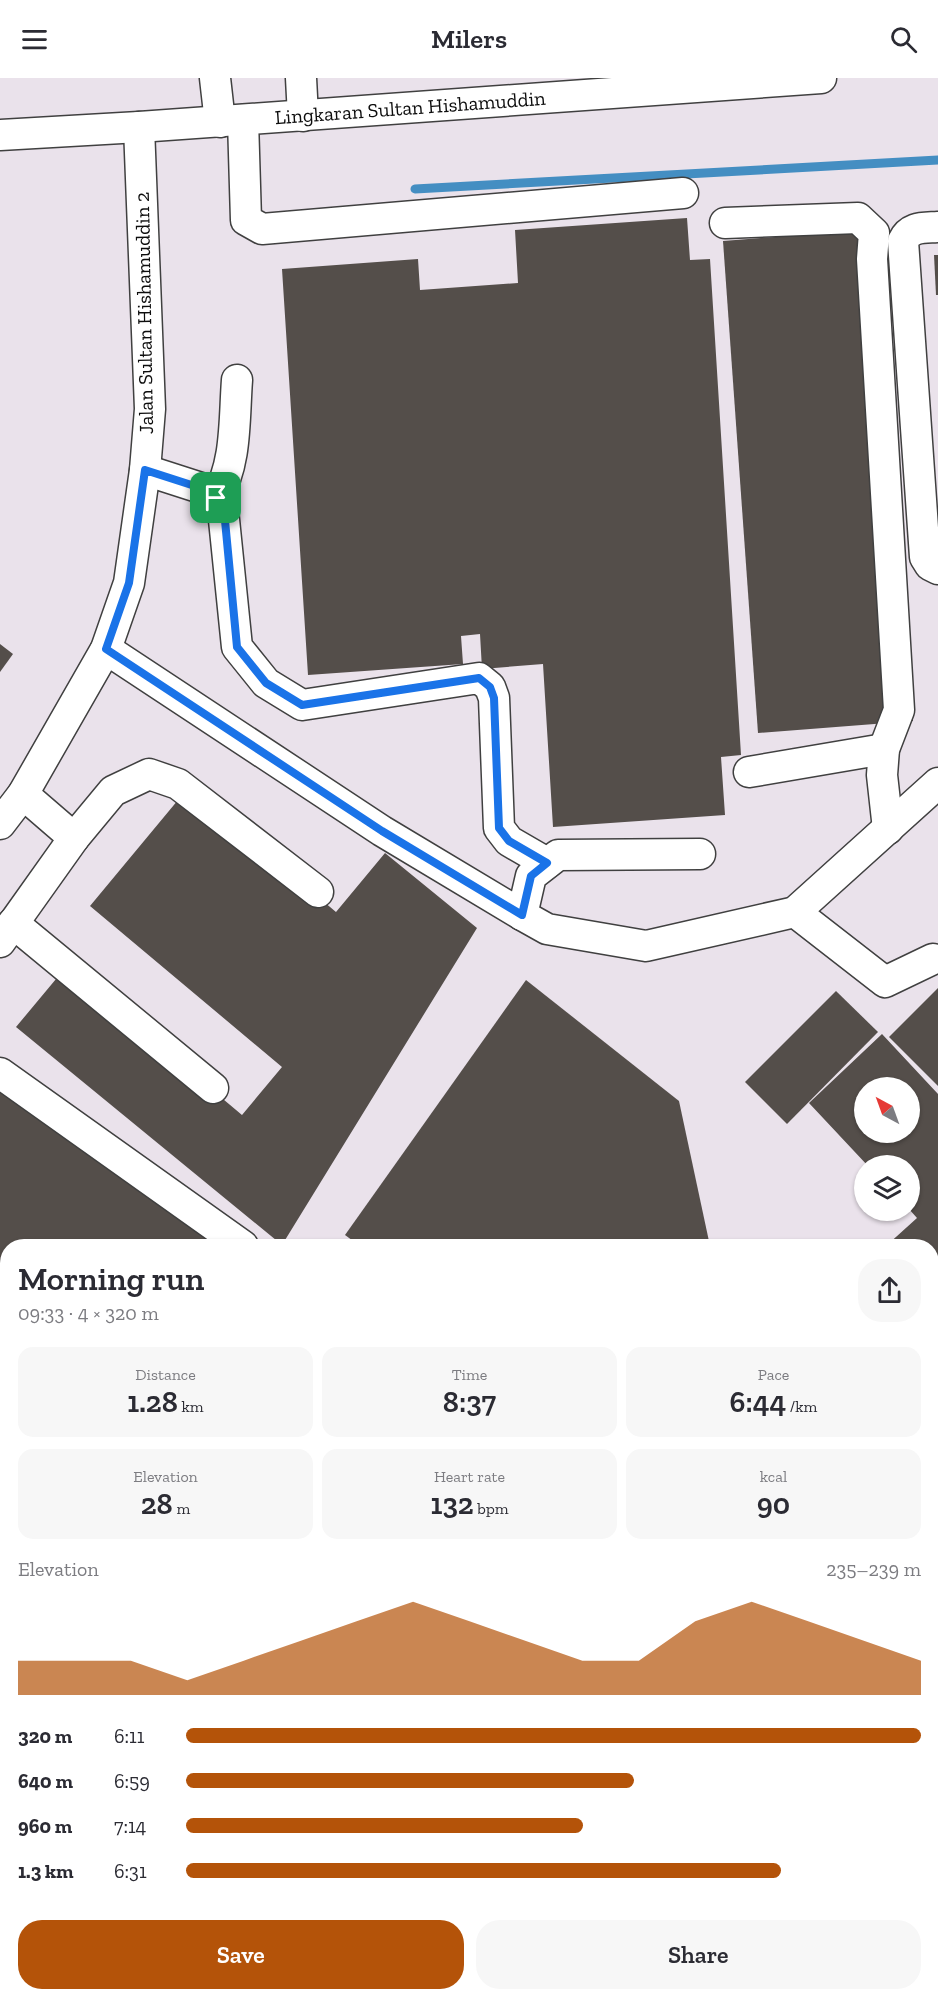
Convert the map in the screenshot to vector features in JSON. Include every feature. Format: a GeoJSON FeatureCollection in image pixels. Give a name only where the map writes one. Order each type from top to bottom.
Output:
{"type":"FeatureCollection","features":[{"type":"Feature","properties":{"kind":"street"},"geometry":{"type":"LineString","coordinates":[[215,78],[231,121],[246,220],[262,229],[683,193]]}},
{"type":"Feature","properties":{"kind":"street"},"geometry":{"type":"LineString","coordinates":[[301,78],[303,116]]}},
{"type":"Feature","properties":{"kind":"street","name":"Lingkaran Sultan Hishamuddin"},"geometry":{"type":"LineString","coordinates":[[0,135],[303,116],[627,85],[821,78]]}},
{"type":"Feature","properties":{"kind":"street","name":"Jalan Sultan Hishamuddin 2"},"geometry":{"type":"LineString","coordinates":[[0,824],[23,794],[106,649],[129,583],[145,470],[150,409],[139,128]]}},
{"type":"Feature","properties":{"kind":"street"},"geometry":{"type":"LineString","coordinates":[[725,224],[858,218],[874,233],[872,259],[899,710],[885,749],[882,775],[888,829]]}},
{"type":"Feature","properties":{"kind":"street"},"geometry":{"type":"LineString","coordinates":[[938,227],[915,228],[906,233],[903,241],[925,557],[930,565],[938,569]]}},
{"type":"Feature","properties":{"kind":"street"},"geometry":{"type":"LineString","coordinates":[[216,498],[223,487],[230,466],[237,380]]}},
{"type":"Feature","properties":{"kind":"street"},"geometry":{"type":"LineString","coordinates":[[145,470],[204,489],[216,498],[224,510],[237,647],[266,683],[302,705],[479,678],[490,687],[494,698],[499,828],[509,841],[547,863]]}},
{"type":"Feature","properties":{"kind":"street"},"geometry":{"type":"LineString","coordinates":[[106,649],[382,831],[547,929],[646,946],[795,912],[938,783]]}},
{"type":"Feature","properties":{"kind":"street"},"geometry":{"type":"LineString","coordinates":[[749,772],[885,749]]}},
{"type":"Feature","properties":{"kind":"street"},"geometry":{"type":"LineString","coordinates":[[213,1088],[7,932],[74,838],[113,791],[149,774],[178,784],[318,892]]}},
{"type":"Feature","properties":{"kind":"street"},"geometry":{"type":"LineString","coordinates":[[23,794],[74,838]]}},
{"type":"Feature","properties":{"kind":"street"},"geometry":{"type":"LineString","coordinates":[[522,915],[531,876],[558,855],[700,854]]}},
{"type":"Feature","properties":{"kind":"street"},"geometry":{"type":"LineString","coordinates":[[795,912],[885,982],[933,959]]}},
{"type":"Feature","properties":{"kind":"street"},"geometry":{"type":"LineString","coordinates":[[0,1073],[233,1239]]}},
{"type":"Feature","properties":{"kind":"shaded area"},"geometry":{"type":"Polygon","coordinates":[[[0,78],[938,78],[938,1239],[0,1239],[0,78]]]}},
{"type":"Feature","properties":{"kind":"building"},"geometry":{"type":"Polygon","coordinates":[[[687,218],[690,260],[710,259],[741,755],[721,757],[725,815],[553,827],[543,664],[482,669],[480,634],[461,636],[463,664],[308,675],[282,269],[418,259],[420,290],[518,283],[515,230],[687,218]]]}},
{"type":"Feature","properties":{"kind":"building"},"geometry":{"type":"Polygon","coordinates":[[[877,229],[913,721],[758,733],[723,241],[877,229]]]}},
{"type":"Feature","properties":{"kind":"building"},"geometry":{"type":"Polygon","coordinates":[[[934,255],[938,255],[938,295],[936,295],[934,255]]]}},
{"type":"Feature","properties":{"kind":"building"},"geometry":{"type":"Polygon","coordinates":[[[0,644],[13,654],[0,672],[0,644]]]}},
{"type":"Feature","properties":{"kind":"building"},"geometry":{"type":"Polygon","coordinates":[[[188,788],[336,912],[385,853],[477,928],[286,1239],[275,1239],[16,1027],[66,967],[242,1115],[282,1067],[90,906],[188,788]]]}},
{"type":"Feature","properties":{"kind":"building"},"geometry":{"type":"Polygon","coordinates":[[[526,980],[679,1101],[709,1239],[350,1239],[345,1235],[526,980]]]}},
{"type":"Feature","properties":{"kind":"building"},"geometry":{"type":"Polygon","coordinates":[[[938,988],[938,1086],[889,1037],[938,988]]]}},
{"type":"Feature","properties":{"kind":"building"},"geometry":{"type":"Polygon","coordinates":[[[836,991],[878,1032],[787,1124],[745,1082],[836,991]]]}},
{"type":"Feature","properties":{"kind":"building"},"geometry":{"type":"Polygon","coordinates":[[[882,1034],[938,1094],[938,1239],[894,1239],[914,1221],[920,1221],[920,1155],[858,1155],[809,1103],[882,1034]]]}},
{"type":"Feature","properties":{"kind":"building"},"geometry":{"type":"Polygon","coordinates":[[[0,1077],[233,1239],[0,1239],[0,1077]]]}},
{"type":"Feature","properties":{"kind":"waterway"},"geometry":{"type":"LineString","coordinates":[[415,189],[938,160]]}},
{"type":"Feature","properties":{"kind":"route"},"geometry":{"type":"LineString","coordinates":[[145,470],[204,489],[216,498],[224,510],[237,647],[266,683],[302,705],[479,678],[490,687],[494,698],[499,828],[509,841],[547,863],[531,876],[522,915],[382,831],[106,649],[129,583],[145,470]]}}]}
